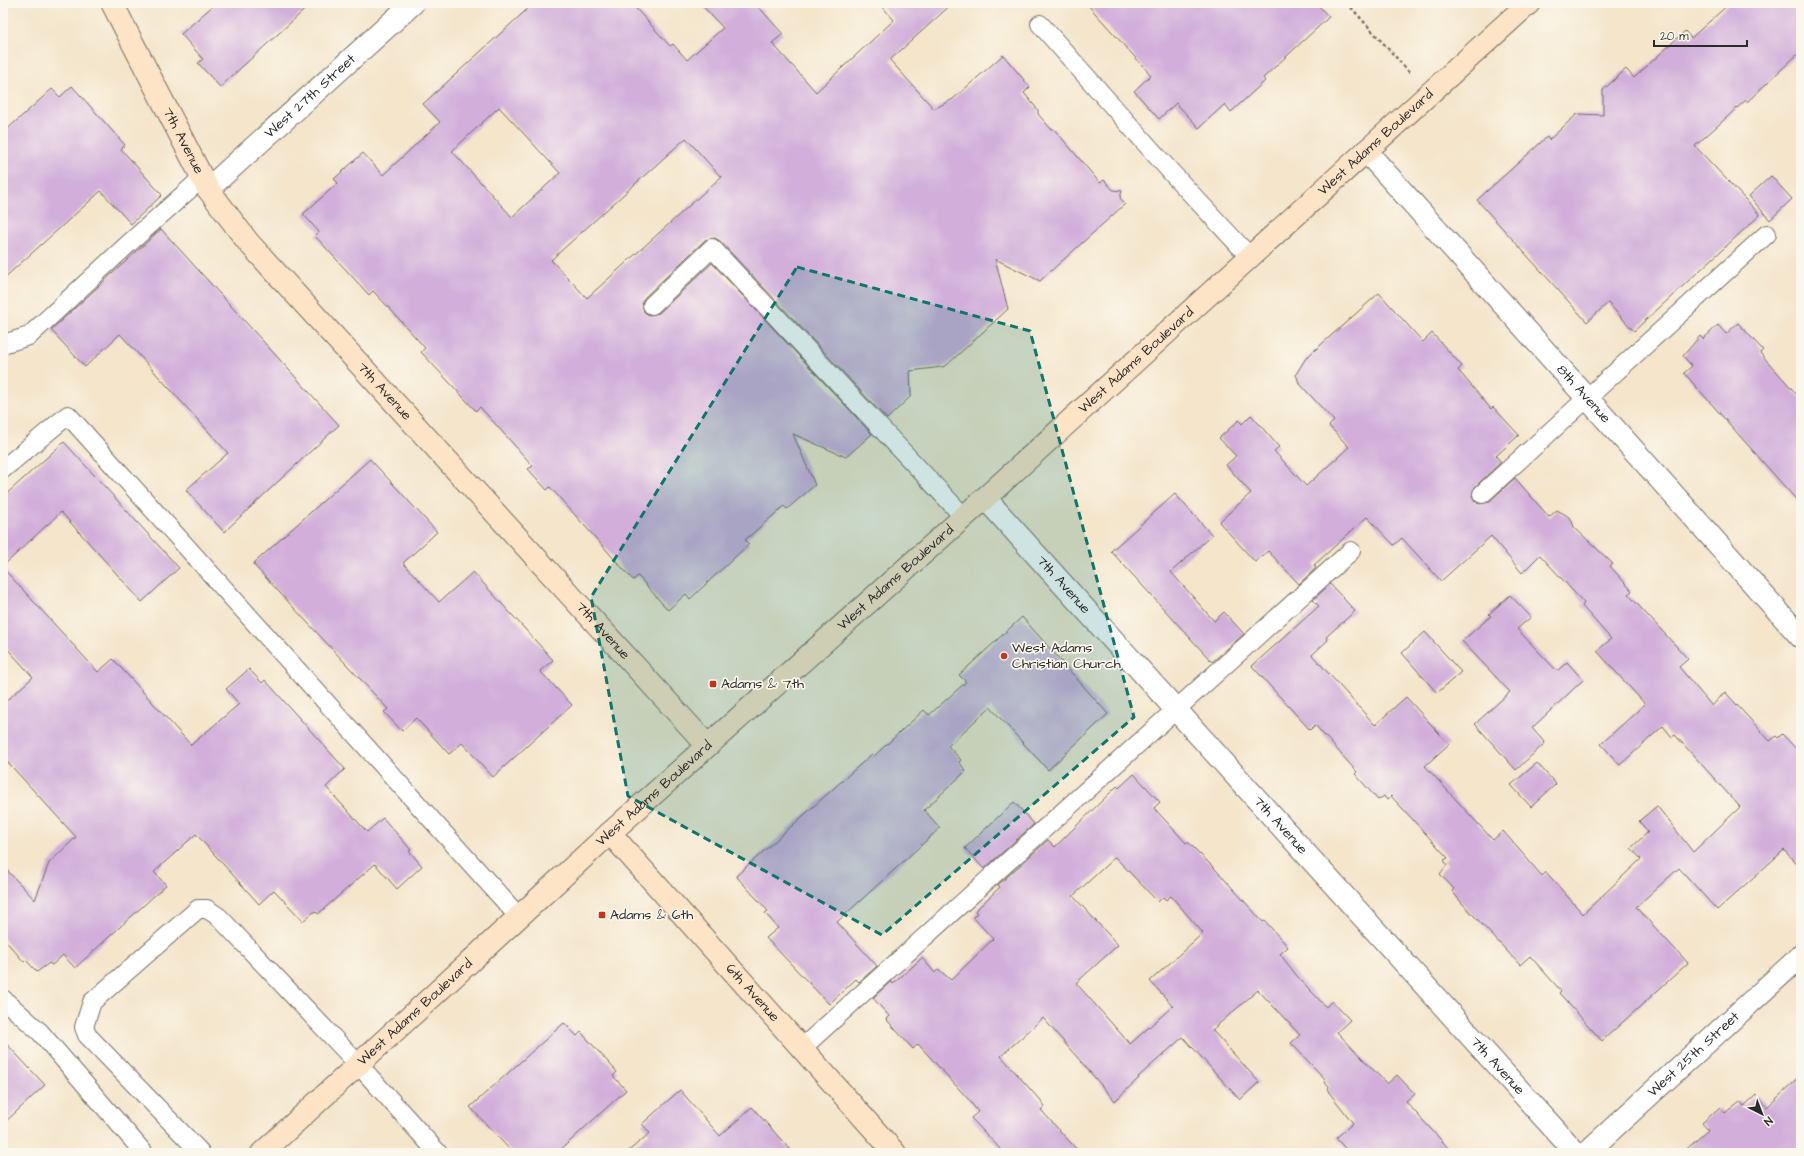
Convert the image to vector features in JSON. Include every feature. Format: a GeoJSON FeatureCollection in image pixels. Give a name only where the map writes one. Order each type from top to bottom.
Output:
{"type":"FeatureCollection","features":[{"type":"Feature","properties":{"kind":"main road","name":"7th Avenue"},"geometry":{"type":"LineString","coordinates":[[112,3],[205,184],[248,242],[707,745]]}},
{"type":"Feature","properties":{"kind":"main road","name":"West Adams Boulevard"},"geometry":{"type":"LineString","coordinates":[[262,1153],[610,833],[964,517],[1529,3]]}},
{"type":"Feature","properties":{"kind":"main road","name":"6th Avenue"},"geometry":{"type":"LineString","coordinates":[[610,833],[895,1153]]}},
{"type":"Feature","properties":{"kind":"street","name":"West 27th Street"},"geometry":{"type":"LineString","coordinates":[[205,184],[413,3]]}},
{"type":"Feature","properties":{"kind":"street","name":"8th Avenue"},"geometry":{"type":"LineString","coordinates":[[1366,151],[1801,637]]}},
{"type":"Feature","properties":{"kind":"street","name":"7th Avenue"},"geometry":{"type":"LineString","coordinates":[[985,498],[1576,1153]]}},
{"type":"Feature","properties":{"kind":"street","name":"West 25th Street"},"geometry":{"type":"LineString","coordinates":[[1586,1153],[1801,956]]}},
{"type":"Feature","properties":{"kind":"lane"},"geometry":{"type":"LineString","coordinates":[[1040,24],[1170,171],[1250,257]]}},
{"type":"Feature","properties":{"kind":"lane"},"geometry":{"type":"LineString","coordinates":[[3,344],[29,336],[126,246],[205,184]]}},
{"type":"Feature","properties":{"kind":"lane"},"geometry":{"type":"LineString","coordinates":[[1482,494],[1768,234]]}},
{"type":"Feature","properties":{"kind":"lane"},"geometry":{"type":"LineString","coordinates":[[652,305],[712,248],[964,517]]}},
{"type":"Feature","properties":{"kind":"lane"},"geometry":{"type":"LineString","coordinates":[[3,469],[68,415],[519,917]]}},
{"type":"Feature","properties":{"kind":"lane"},"geometry":{"type":"LineString","coordinates":[[802,1048],[1351,551]]}},
{"type":"Feature","properties":{"kind":"lane"},"geometry":{"type":"LineString","coordinates":[[201,1153],[88,1035],[84,1027],[92,1002],[198,909],[207,909],[219,917],[358,1064],[438,1153]]}},
{"type":"Feature","properties":{"kind":"lane"},"geometry":{"type":"LineString","coordinates":[[3,999],[40,1032],[144,1153]]}},
{"type":"Feature","properties":{"kind":"path"},"geometry":{"type":"LineString","coordinates":[[1347,3],[1429,94]]}},
{"type":"Feature","properties":{"kind":"highlighted area"},"geometry":{"type":"Polygon","coordinates":[[[797,267],[1030,331],[1134,717],[882,935],[628,796],[591,597],[797,267]]]}},
{"type":"Feature","properties":{"kind":"building"},"geometry":{"type":"Polygon","coordinates":[[[216,3],[312,3],[220,87],[198,63],[203,59],[181,34],[216,3]]]}},
{"type":"Feature","properties":{"kind":"building"},"geometry":{"type":"Polygon","coordinates":[[[534,3],[631,3],[670,46],[673,44],[687,60],[723,28],[700,3],[755,3],[783,34],[772,43],[816,92],[894,20],[879,3],[953,3],[890,60],[934,109],[953,99],[1003,55],[1030,87],[1024,93],[1038,110],[1038,114],[1051,129],[1054,129],[1100,183],[1104,180],[1113,190],[1122,191],[1120,198],[1125,204],[1040,281],[995,259],[1008,309],[947,365],[910,371],[911,396],[887,419],[720,241],[715,238],[705,240],[645,297],[642,302],[644,312],[649,315],[659,313],[712,263],[872,434],[846,457],[793,434],[815,485],[787,509],[784,506],[745,540],[749,544],[690,599],[686,594],[668,610],[638,576],[633,580],[550,487],[547,490],[528,469],[533,466],[480,407],[476,411],[421,352],[425,348],[390,309],[373,291],[369,295],[315,236],[319,232],[303,214],[338,183],[334,179],[363,153],[383,175],[440,122],[423,104],[534,3]],[[499,107],[452,151],[512,217],[560,173],[499,107]],[[686,138],[551,260],[587,298],[721,177],[686,138]]]}},
{"type":"Feature","properties":{"kind":"building"},"geometry":{"type":"Polygon","coordinates":[[[1086,3],[1316,3],[1329,17],[1263,78],[1265,81],[1231,112],[1225,104],[1199,128],[1176,103],[1159,119],[1134,91],[1151,75],[1086,3]]]}},
{"type":"Feature","properties":{"kind":"building"},"geometry":{"type":"Polygon","coordinates":[[[1730,3],[1801,3],[1801,51],[1747,102],[1746,100],[1695,146],[1760,215],[1634,331],[1608,303],[1587,322],[1477,200],[1547,137],[1549,140],[1577,114],[1603,115],[1603,90],[1626,69],[1634,78],[1685,31],[1691,38],[1730,3]]]}},
{"type":"Feature","properties":{"kind":"building"},"geometry":{"type":"Polygon","coordinates":[[[72,86],[125,145],[121,149],[162,195],[131,224],[101,191],[3,279],[3,133],[52,89],[60,97],[72,86]]]}},
{"type":"Feature","properties":{"kind":"building"},"geometry":{"type":"Polygon","coordinates":[[[1771,176],[1792,199],[1770,220],[1749,196],[1771,176]]]}},
{"type":"Feature","properties":{"kind":"building"},"geometry":{"type":"Polygon","coordinates":[[[161,229],[339,425],[224,532],[186,490],[228,453],[120,334],[85,367],[51,330],[161,229]]]}},
{"type":"Feature","properties":{"kind":"building"},"geometry":{"type":"Polygon","coordinates":[[[1379,293],[1423,342],[1432,333],[1462,366],[1458,370],[1491,409],[1493,407],[1519,435],[1496,456],[1501,462],[1475,487],[1472,496],[1475,501],[1479,504],[1489,502],[1515,478],[1549,517],[1557,510],[1566,515],[1571,519],[1574,527],[1613,564],[1610,566],[1632,591],[1628,594],[1688,659],[1679,667],[1712,706],[1725,692],[1770,741],[1776,736],[1778,738],[1782,734],[1801,754],[1801,869],[1784,850],[1717,910],[1679,868],[1636,907],[1688,963],[1602,1041],[1559,993],[1561,991],[1530,956],[1520,965],[1461,902],[1452,891],[1454,889],[1440,874],[1447,865],[1444,860],[1448,858],[1391,796],[1387,800],[1384,796],[1378,800],[1355,774],[1357,772],[1315,725],[1310,730],[1252,666],[1319,606],[1313,600],[1330,584],[1355,611],[1326,637],[1328,640],[1312,655],[1375,725],[1406,697],[1449,744],[1425,766],[1493,840],[1503,831],[1542,876],[1546,872],[1583,914],[1641,859],[1631,848],[1648,832],[1639,821],[1657,806],[1693,852],[1740,807],[1675,735],[1672,737],[1663,726],[1620,765],[1601,744],[1645,704],[1597,651],[1611,639],[1582,606],[1584,603],[1540,555],[1522,573],[1491,536],[1441,581],[1402,538],[1394,545],[1367,517],[1314,565],[1316,568],[1299,584],[1268,551],[1255,562],[1219,522],[1251,493],[1226,465],[1236,456],[1219,438],[1239,420],[1242,424],[1251,415],[1279,447],[1274,451],[1306,486],[1349,447],[1329,426],[1334,421],[1299,383],[1296,374],[1306,358],[1379,293]]]}},
{"type":"Feature","properties":{"kind":"building"},"geometry":{"type":"Polygon","coordinates":[[[1738,323],[1763,350],[1760,353],[1801,399],[1801,505],[1684,373],[1692,366],[1683,356],[1700,336],[1703,339],[1718,325],[1726,334],[1738,323]]]}},
{"type":"Feature","properties":{"kind":"building"},"geometry":{"type":"Polygon","coordinates":[[[64,442],[179,568],[142,602],[61,512],[3,566],[3,497],[64,442]]]}},
{"type":"Feature","properties":{"kind":"building"},"geometry":{"type":"Polygon","coordinates":[[[370,459],[437,532],[403,563],[439,602],[473,572],[553,660],[540,671],[572,705],[493,777],[462,743],[449,754],[416,718],[402,731],[384,712],[388,709],[253,564],[370,459]]]}},
{"type":"Feature","properties":{"kind":"building"},"geometry":{"type":"Polygon","coordinates":[[[1175,494],[1212,535],[1171,572],[1214,621],[1224,612],[1244,634],[1212,662],[1111,551],[1175,494]]]}},
{"type":"Feature","properties":{"kind":"building"},"geometry":{"type":"Polygon","coordinates":[[[3,568],[98,672],[113,659],[191,745],[239,704],[226,689],[249,669],[262,683],[265,680],[345,769],[326,787],[367,832],[383,818],[411,850],[409,851],[422,866],[397,889],[375,864],[318,914],[315,911],[303,921],[274,890],[259,904],[196,834],[154,872],[166,885],[75,968],[63,955],[52,965],[49,963],[37,972],[26,960],[24,962],[3,938],[3,866],[35,900],[49,863],[76,837],[3,757],[3,704],[33,677],[3,644],[3,568]]]}},
{"type":"Feature","properties":{"kind":"building"},"geometry":{"type":"Polygon","coordinates":[[[1510,595],[1531,617],[1517,629],[1557,671],[1567,662],[1583,680],[1532,728],[1545,743],[1516,770],[1475,724],[1510,692],[1462,641],[1491,616],[1489,614],[1510,595]]]}},
{"type":"Feature","properties":{"kind":"building"},"geometry":{"type":"Polygon","coordinates":[[[1022,617],[1108,714],[1048,770],[990,707],[948,746],[961,760],[959,762],[966,771],[924,810],[940,828],[837,922],[877,966],[859,982],[856,979],[829,1004],[766,938],[778,928],[765,913],[768,911],[736,876],[872,754],[874,756],[924,710],[929,715],[966,682],[959,675],[1022,617]]]}},
{"type":"Feature","properties":{"kind":"building"},"geometry":{"type":"Polygon","coordinates":[[[1425,632],[1461,672],[1437,693],[1402,653],[1425,632]]]}},
{"type":"Feature","properties":{"kind":"building"},"geometry":{"type":"Polygon","coordinates":[[[1537,763],[1556,784],[1531,807],[1511,785],[1537,763]]]}},
{"type":"Feature","properties":{"kind":"building"},"geometry":{"type":"Polygon","coordinates":[[[1134,774],[1160,802],[1154,808],[1186,843],[1188,842],[1216,870],[1288,947],[1280,954],[1297,976],[1326,1007],[1332,1001],[1350,1020],[1337,1032],[1387,1084],[1397,1075],[1415,1094],[1406,1102],[1453,1153],[1349,1153],[1336,1138],[1353,1123],[1328,1091],[1329,1086],[1325,1082],[1326,1080],[1291,1043],[1300,1035],[1258,990],[1212,1030],[1259,1082],[1240,1100],[1183,1037],[1138,1077],[1139,1078],[1115,1101],[1043,1018],[1001,1056],[1045,1106],[1041,1110],[1080,1153],[1004,1153],[971,1118],[978,1112],[969,1100],[918,1044],[913,1049],[886,1019],[889,1016],[873,998],[891,981],[893,984],[922,958],[935,973],[938,969],[951,980],[993,939],[973,917],[977,913],[975,911],[1000,887],[998,885],[1048,840],[1055,847],[1117,786],[1119,788],[1134,774]],[[1115,857],[1073,896],[1118,945],[1076,983],[1130,1044],[1173,1006],[1150,981],[1203,933],[1171,896],[1166,900],[1163,897],[1158,902],[1115,857]]]}},
{"type":"Feature","properties":{"kind":"building"},"geometry":{"type":"Polygon","coordinates":[[[1014,802],[1034,824],[984,869],[965,848],[1014,802]]]}},
{"type":"Feature","properties":{"kind":"building"},"geometry":{"type":"Polygon","coordinates":[[[564,1023],[577,1036],[581,1032],[617,1072],[613,1076],[626,1090],[557,1153],[513,1153],[470,1107],[564,1023]]]}},
{"type":"Feature","properties":{"kind":"building"},"geometry":{"type":"Polygon","coordinates":[[[3,1040],[45,1085],[3,1124],[3,1040]]]}},
{"type":"Feature","properties":{"kind":"building"},"geometry":{"type":"Polygon","coordinates":[[[1801,1076],[1801,1153],[1682,1153],[1708,1130],[1702,1123],[1720,1107],[1725,1113],[1740,1101],[1744,1106],[1756,1095],[1767,1107],[1801,1076]]]}},
{"type":"Feature","properties":{"kind":"building"},"geometry":{"type":"Polygon","coordinates":[[[680,1090],[720,1136],[752,1107],[793,1153],[626,1153],[650,1133],[642,1124],[680,1090]]]}},
{"type":"Feature","properties":{"kind":"place","name":"West Adams Christian Church"},"geometry":{"type":"Point","coordinates":[1004,656]}},
{"type":"Feature","properties":{"kind":"place","name":"Adams & 7th"},"geometry":{"type":"Point","coordinates":[713,684]}},
{"type":"Feature","properties":{"kind":"place","name":"Adams & 6th"},"geometry":{"type":"Point","coordinates":[602,915]}}]}
